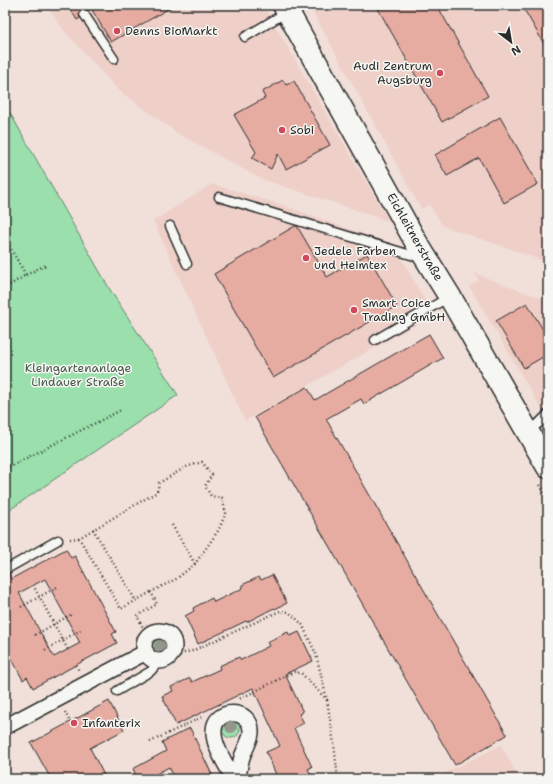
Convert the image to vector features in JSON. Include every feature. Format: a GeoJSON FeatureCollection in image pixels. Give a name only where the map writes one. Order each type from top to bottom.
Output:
{"type":"FeatureCollection","features":[{"type":"Feature","properties":{"kind":"main road","name":"Eichleitnerstraße"},"geometry":{"type":"LineString","coordinates":[[286,8],[416,242],[450,297],[548,467]]}},
{"type":"Feature","properties":{"kind":"street"},"geometry":{"type":"LineString","coordinates":[[160,631],[165,632],[170,635],[175,644],[166,658],[150,658],[144,646],[148,637],[151,633],[160,631]]}},
{"type":"Feature","properties":{"kind":"street"},"geometry":{"type":"LineString","coordinates":[[5,727],[146,652]]}},
{"type":"Feature","properties":{"kind":"street"},"geometry":{"type":"LineString","coordinates":[[234,779],[222,758],[213,732],[217,720],[227,713],[233,713],[244,717],[251,726],[250,742],[240,763],[238,779]]}},
{"type":"Feature","properties":{"kind":"lane"},"geometry":{"type":"LineString","coordinates":[[245,37],[286,8]]}},
{"type":"Feature","properties":{"kind":"lane"},"geometry":{"type":"LineString","coordinates":[[84,14],[114,59]]}},
{"type":"Feature","properties":{"kind":"lane"},"geometry":{"type":"LineString","coordinates":[[219,197],[407,255],[428,260]]}},
{"type":"Feature","properties":{"kind":"lane"},"geometry":{"type":"LineString","coordinates":[[170,226],[187,264]]}},
{"type":"Feature","properties":{"kind":"lane"},"geometry":{"type":"LineString","coordinates":[[375,340],[450,297]]}},
{"type":"Feature","properties":{"kind":"lane"},"geometry":{"type":"LineString","coordinates":[[527,431],[538,424],[548,414]]}},
{"type":"Feature","properties":{"kind":"lane"},"geometry":{"type":"LineString","coordinates":[[5,570],[58,540]]}},
{"type":"Feature","properties":{"kind":"lane"},"geometry":{"type":"LineString","coordinates":[[117,690],[151,671],[166,658]]}},
{"type":"Feature","properties":{"kind":"path"},"geometry":{"type":"LineString","coordinates":[[5,239],[26,275]]}},
{"type":"Feature","properties":{"kind":"path"},"geometry":{"type":"LineString","coordinates":[[5,288],[46,264]]}},
{"type":"Feature","properties":{"kind":"path"},"geometry":{"type":"LineString","coordinates":[[5,470],[121,410]]}},
{"type":"Feature","properties":{"kind":"path"},"geometry":{"type":"LineString","coordinates":[[202,462],[212,475],[206,486],[210,496],[222,498],[226,513],[218,531],[195,564],[176,579],[121,609],[79,538],[157,492],[158,483],[186,466],[202,462]]}},
{"type":"Feature","properties":{"kind":"path"},"geometry":{"type":"LineString","coordinates":[[172,525],[195,564]]}},
{"type":"Feature","properties":{"kind":"path"},"geometry":{"type":"LineString","coordinates":[[93,529],[136,601]]}},
{"type":"Feature","properties":{"kind":"path"},"geometry":{"type":"LineString","coordinates":[[33,585],[68,650]]}},
{"type":"Feature","properties":{"kind":"path"},"geometry":{"type":"LineString","coordinates":[[21,607],[57,587]]}},
{"type":"Feature","properties":{"kind":"path"},"geometry":{"type":"LineString","coordinates":[[148,637],[137,616],[157,604],[151,592]]}},
{"type":"Feature","properties":{"kind":"path"},"geometry":{"type":"LineString","coordinates":[[166,658],[192,651],[280,611],[289,612],[302,624],[316,654],[334,744],[338,779]]}},
{"type":"Feature","properties":{"kind":"path"},"geometry":{"type":"LineString","coordinates":[[35,635],[72,614]]}},
{"type":"Feature","properties":{"kind":"path"},"geometry":{"type":"LineString","coordinates":[[45,650],[81,630]]}},
{"type":"Feature","properties":{"kind":"path"},"geometry":{"type":"LineString","coordinates":[[234,702],[294,672],[301,673],[326,700]]}},
{"type":"Feature","properties":{"kind":"path"},"geometry":{"type":"LineString","coordinates":[[150,742],[206,715]]}},
{"type":"Feature","properties":{"kind":"shaded area"},"geometry":{"type":"Polygon","coordinates":[[[46,5],[263,5],[389,221],[261,179],[177,133],[118,90],[65,32],[46,5]]]}},
{"type":"Feature","properties":{"kind":"shaded area"},"geometry":{"type":"Polygon","coordinates":[[[309,5],[548,5],[548,263],[443,226],[429,205],[421,209],[309,5]]]}},
{"type":"Feature","properties":{"kind":"shaded area"},"geometry":{"type":"Polygon","coordinates":[[[212,184],[283,205],[394,245],[433,315],[245,421],[153,221],[212,184]]]}},
{"type":"Feature","properties":{"kind":"shaded area"},"geometry":{"type":"Polygon","coordinates":[[[474,273],[548,300],[548,420],[469,286],[479,280],[474,273]]]}},
{"type":"Feature","properties":{"kind":"shaded area"},"geometry":{"type":"Polygon","coordinates":[[[501,745],[520,779],[433,779],[501,745]]]}},
{"type":"Feature","properties":{"kind":"green space","name":"Kleingartenanlage Lindauer Straße"},"geometry":{"type":"Polygon","coordinates":[[[5,104],[109,288],[178,395],[5,513],[5,104]]]}},
{"type":"Feature","properties":{"kind":"green space"},"geometry":{"type":"Polygon","coordinates":[[[159,637],[165,640],[168,646],[165,652],[159,655],[153,652],[150,646],[153,640],[159,637]]]}},
{"type":"Feature","properties":{"kind":"green space"},"geometry":{"type":"Polygon","coordinates":[[[231,720],[237,723],[240,729],[237,735],[231,738],[225,735],[222,729],[225,723],[231,720]]]}},
{"type":"Feature","properties":{"kind":"building","name":"Denns BioMarkt"},"geometry":{"type":"Polygon","coordinates":[[[68,5],[175,5],[111,42],[91,8],[88,11],[84,9],[81,10],[79,14],[80,18],[77,20],[68,5]]]}},
{"type":"Feature","properties":{"kind":"building"},"geometry":{"type":"Polygon","coordinates":[[[376,5],[437,5],[488,96],[442,122],[376,5]]]}},
{"type":"Feature","properties":{"kind":"building"},"geometry":{"type":"Polygon","coordinates":[[[521,5],[548,5],[548,51],[528,16],[521,5]]]}},
{"type":"Feature","properties":{"kind":"building","name":"Sobi"},"geometry":{"type":"Polygon","coordinates":[[[283,80],[286,85],[294,81],[330,145],[286,169],[278,154],[271,169],[252,158],[256,152],[234,115],[265,98],[262,92],[283,80]]]}},
{"type":"Feature","properties":{"kind":"building"},"geometry":{"type":"Polygon","coordinates":[[[500,117],[538,184],[504,203],[479,158],[447,176],[435,155],[500,117]]]}},
{"type":"Feature","properties":{"kind":"building"},"geometry":{"type":"Polygon","coordinates":[[[297,226],[327,277],[367,254],[397,306],[273,378],[214,274],[297,226]]]}},
{"type":"Feature","properties":{"kind":"building"},"geometry":{"type":"Polygon","coordinates":[[[527,303],[548,338],[548,354],[524,368],[496,321],[527,303]]]}},
{"type":"Feature","properties":{"kind":"building"},"geometry":{"type":"Polygon","coordinates":[[[429,334],[443,358],[364,404],[361,399],[326,419],[507,735],[455,765],[255,417],[307,387],[315,400],[429,334]]]}},
{"type":"Feature","properties":{"kind":"building"},"geometry":{"type":"Polygon","coordinates":[[[66,549],[71,558],[75,556],[116,632],[112,634],[117,643],[33,688],[27,677],[23,680],[5,646],[5,575],[9,574],[11,579],[66,549]],[[45,579],[19,593],[54,657],[80,643],[45,579]]]}},
{"type":"Feature","properties":{"kind":"building"},"geometry":{"type":"Polygon","coordinates":[[[272,575],[287,603],[198,644],[185,616],[194,611],[193,608],[212,598],[214,602],[243,588],[242,585],[259,577],[261,580],[272,575]]]}},
{"type":"Feature","properties":{"kind":"building"},"geometry":{"type":"Polygon","coordinates":[[[288,632],[290,636],[299,632],[313,661],[285,674],[303,712],[299,714],[304,723],[294,728],[312,767],[308,769],[313,779],[278,779],[266,752],[280,746],[253,688],[176,725],[162,696],[173,691],[171,687],[190,678],[192,682],[220,669],[219,666],[239,657],[241,660],[269,646],[267,642],[288,632]]]}},
{"type":"Feature","properties":{"kind":"building"},"geometry":{"type":"Polygon","coordinates":[[[109,701],[124,730],[90,748],[106,779],[51,779],[31,743],[109,701]]]}},
{"type":"Feature","properties":{"kind":"building"},"geometry":{"type":"Polygon","coordinates":[[[190,728],[214,779],[175,779],[169,767],[147,779],[138,779],[133,769],[166,751],[162,742],[190,728]]]}},
{"type":"Feature","properties":{"kind":"place","name":"Denns BioMarkt"},"geometry":{"type":"Point","coordinates":[117,31]}},
{"type":"Feature","properties":{"kind":"place","name":"Audi Zentrum Augsburg"},"geometry":{"type":"Point","coordinates":[440,73]}},
{"type":"Feature","properties":{"kind":"place","name":"Sobi"},"geometry":{"type":"Point","coordinates":[282,130]}},
{"type":"Feature","properties":{"kind":"place","name":"Jedele Farben und Heimtex"},"geometry":{"type":"Point","coordinates":[306,258]}},
{"type":"Feature","properties":{"kind":"place","name":"Smart Coice Trading GmbH"},"geometry":{"type":"Point","coordinates":[354,310]}},
{"type":"Feature","properties":{"kind":"place","name":"Infanterix"},"geometry":{"type":"Point","coordinates":[74,723]}}]}
